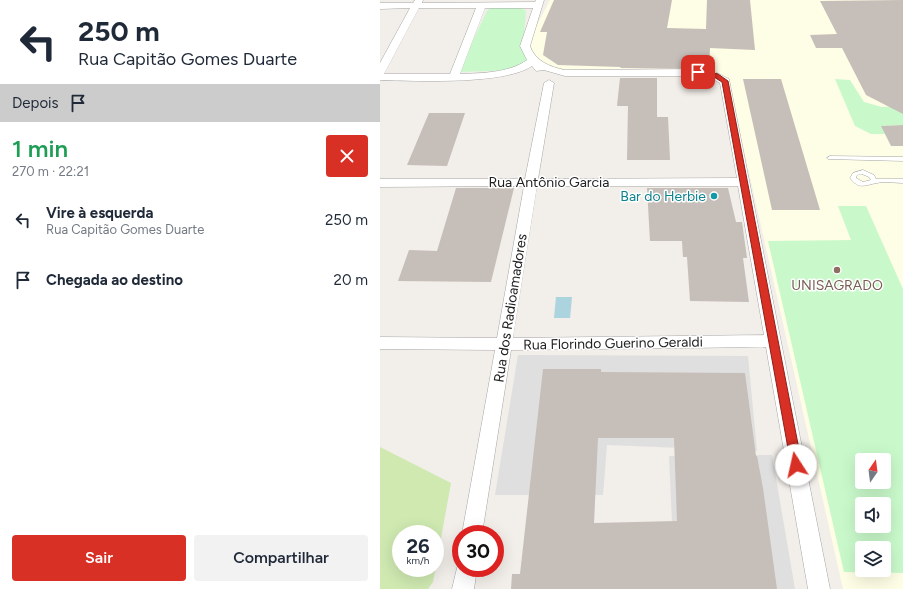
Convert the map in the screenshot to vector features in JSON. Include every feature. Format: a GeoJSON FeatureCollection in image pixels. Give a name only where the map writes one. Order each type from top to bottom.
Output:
{"type":"FeatureCollection","features":[{"type":"Feature","properties":{"kind":"street"},"geometry":{"type":"LineString","coordinates":[[380,6],[418,3],[482,4],[539,2],[525,46],[549,83]]}},
{"type":"Feature","properties":{"kind":"street"},"geometry":{"type":"LineString","coordinates":[[380,72],[418,3]]}},
{"type":"Feature","properties":{"kind":"street"},"geometry":{"type":"LineString","coordinates":[[454,77],[482,4]]}},
{"type":"Feature","properties":{"kind":"street"},"geometry":{"type":"LineString","coordinates":[[534,62],[554,71],[570,73],[698,72],[716,76],[725,81],[819,589]]}},
{"type":"Feature","properties":{"kind":"street"},"geometry":{"type":"LineString","coordinates":[[506,74],[525,69],[534,62]]}},
{"type":"Feature","properties":{"kind":"street"},"geometry":{"type":"LineString","coordinates":[[549,83],[560,76],[570,73]]}},
{"type":"Feature","properties":{"kind":"street"},"geometry":{"type":"LineString","coordinates":[[380,77],[454,77],[506,74],[540,77],[549,83]]}},
{"type":"Feature","properties":{"kind":"street","name":"Rua dos Radioamadores"},"geometry":{"type":"LineString","coordinates":[[474,525],[549,83]]}},
{"type":"Feature","properties":{"kind":"street","name":"Rua Antônio Garcia"},"geometry":{"type":"LineString","coordinates":[[380,183],[743,182]]}},
{"type":"Feature","properties":{"kind":"street","name":"Rua Florindo Guerino Geraldi"},"geometry":{"type":"LineString","coordinates":[[380,343],[504,344],[774,341]]}},
{"type":"Feature","properties":{"kind":"street"},"geometry":{"type":"LineString","coordinates":[[463,589],[465,577]]}},
{"type":"Feature","properties":{"kind":"lane"},"geometry":{"type":"LineString","coordinates":[[830,158],[903,159]]}},
{"type":"Feature","properties":{"kind":"lane"},"geometry":{"type":"LineString","coordinates":[[874,181],[903,181]]}},
{"type":"Feature","properties":{"kind":"shaded area","name":"UNISAGRADO"},"geometry":{"type":"Polygon","coordinates":[[[550,0],[903,0],[903,589],[843,589],[728,80],[708,72],[551,72],[535,62],[526,46],[550,0]]]}},
{"type":"Feature","properties":{"kind":"shaded area"},"geometry":{"type":"Polygon","coordinates":[[[518,355],[748,356],[757,451],[607,445],[603,495],[495,495],[518,355]]]}},
{"type":"Feature","properties":{"kind":"shaded area"},"geometry":{"type":"Polygon","coordinates":[[[772,455],[795,589],[675,589],[669,456],[772,455]]]}},
{"type":"Feature","properties":{"kind":"green space"},"geometry":{"type":"Polygon","coordinates":[[[492,7],[521,8],[526,11],[523,45],[527,63],[515,70],[458,72],[487,11],[492,7]]]}},
{"type":"Feature","properties":{"kind":"green space"},"geometry":{"type":"Polygon","coordinates":[[[835,79],[850,80],[864,102],[882,107],[903,106],[903,125],[882,126],[885,134],[871,134],[855,126],[835,79]]]}},
{"type":"Feature","properties":{"kind":"green space"},"geometry":{"type":"Polygon","coordinates":[[[838,206],[866,206],[903,289],[903,573],[891,573],[891,541],[855,541],[855,572],[844,572],[768,241],[851,240],[838,206]]]}},
{"type":"Feature","properties":{"kind":"green space"},"geometry":{"type":"Polygon","coordinates":[[[380,447],[451,483],[443,525],[392,525],[392,577],[434,577],[433,582],[428,589],[380,589],[380,447]]]}},
{"type":"Feature","properties":{"kind":"water"},"geometry":{"type":"Polygon","coordinates":[[[556,297],[572,297],[570,318],[554,318],[556,297]]]}},
{"type":"Feature","properties":{"kind":"building"},"geometry":{"type":"Polygon","coordinates":[[[554,0],[672,0],[667,28],[706,29],[707,0],[750,0],[755,50],[710,48],[709,69],[620,68],[621,67],[558,65],[543,55],[547,32],[540,32],[554,0]]]}},
{"type":"Feature","properties":{"kind":"building"},"geometry":{"type":"Polygon","coordinates":[[[903,0],[903,114],[866,95],[842,48],[816,48],[810,35],[837,34],[820,1],[903,0]]]}},
{"type":"Feature","properties":{"kind":"building"},"geometry":{"type":"Polygon","coordinates":[[[620,78],[657,78],[657,117],[668,117],[670,160],[627,160],[628,106],[617,106],[620,78]]]}},
{"type":"Feature","properties":{"kind":"building"},"geometry":{"type":"Polygon","coordinates":[[[743,79],[781,79],[820,210],[772,210],[743,79]]]}},
{"type":"Feature","properties":{"kind":"building"},"geometry":{"type":"Polygon","coordinates":[[[429,113],[465,113],[447,166],[407,165],[429,113]]]}},
{"type":"Feature","properties":{"kind":"building"},"geometry":{"type":"Polygon","coordinates":[[[903,125],[903,146],[891,146],[881,126],[903,125]]]}},
{"type":"Feature","properties":{"kind":"building"},"geometry":{"type":"Polygon","coordinates":[[[456,188],[514,188],[491,282],[398,281],[409,250],[437,251],[456,188]]]}},
{"type":"Feature","properties":{"kind":"building"},"geometry":{"type":"Polygon","coordinates":[[[647,188],[728,188],[736,222],[742,222],[747,258],[743,258],[749,302],[690,301],[687,257],[683,257],[682,241],[650,241],[647,188]]]}},
{"type":"Feature","properties":{"kind":"building"},"geometry":{"type":"Polygon","coordinates":[[[543,369],[601,369],[601,372],[745,373],[756,456],[763,488],[777,589],[511,589],[512,574],[520,574],[543,369]],[[598,438],[594,523],[677,521],[674,438],[598,438]]]}},
{"type":"Feature","properties":{"kind":"place","name":"Bar do Herbie"},"geometry":{"type":"Point","coordinates":[714,196]}},
{"type":"Feature","properties":{"kind":"place","name":"UNISAGRADO"},"geometry":{"type":"Point","coordinates":[837,270]}},
{"type":"Feature","properties":{"kind":"route"},"geometry":{"type":"LineString","coordinates":[[698,72],[709,73],[725,81],[796,465]]}}]}
